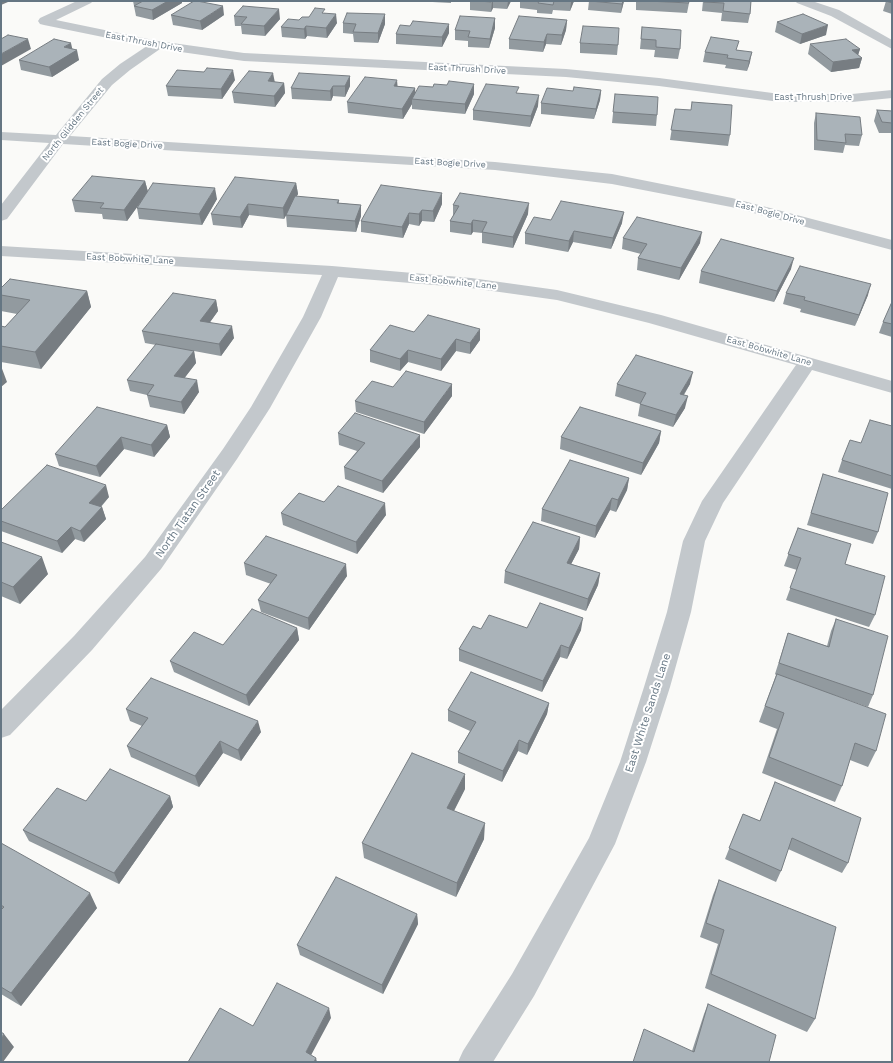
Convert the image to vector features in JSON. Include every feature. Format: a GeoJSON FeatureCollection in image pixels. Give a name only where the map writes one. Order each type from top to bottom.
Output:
{"type":"FeatureCollection","features":[{"type":"Feature","properties":{"kind":"street","name":"East Thrush Drive"},"geometry":{"type":"LineString","coordinates":[[87,1],[44,21],[158,45],[215,54],[275,60],[566,73],[659,82],[780,98],[845,98],[892,94]]}},
{"type":"Feature","properties":{"kind":"street"},"geometry":{"type":"LineString","coordinates":[[801,1],[835,13],[871,32],[892,46]]}},
{"type":"Feature","properties":{"kind":"street","name":"North Glidden Street"},"geometry":{"type":"LineString","coordinates":[[1,216],[58,140],[107,82],[125,67],[158,45]]}},
{"type":"Feature","properties":{"kind":"street","name":"East Bogie Drive"},"geometry":{"type":"LineString","coordinates":[[1,136],[496,166],[612,179],[732,203],[892,245]]}},
{"type":"Feature","properties":{"kind":"street","name":"East Bobwhite Lane"},"geometry":{"type":"LineString","coordinates":[[1,251],[332,271],[471,283],[557,295],[655,319],[892,387]]}},
{"type":"Feature","properties":{"kind":"street","name":"North Tiatan Street"},"geometry":{"type":"LineString","coordinates":[[1,727],[83,643],[153,563],[230,454],[260,408],[312,316],[332,271]]}},
{"type":"Feature","properties":{"kind":"street","name":"East White Sands Lane"},"geometry":{"type":"LineString","coordinates":[[474,1062],[523,985],[601,844],[633,762],[659,680],[679,612],[694,541],[713,501],[808,362]]}},
{"type":"Feature","properties":{"kind":"building"},"geometry":{"type":"Polygon","coordinates":[[[143,1],[168,1],[152,10],[134,6],[143,1]]]}},
{"type":"Feature","properties":{"kind":"building"},"geometry":{"type":"Polygon","coordinates":[[[194,1],[223,6],[200,21],[171,15],[194,1]]]}},
{"type":"Feature","properties":{"kind":"building"},"geometry":{"type":"Polygon","coordinates":[[[539,1],[554,1],[553,5],[538,3],[539,1]]]}},
{"type":"Feature","properties":{"kind":"building"},"geometry":{"type":"Polygon","coordinates":[[[590,1],[623,1],[622,4],[590,1]]]}},
{"type":"Feature","properties":{"kind":"building"},"geometry":{"type":"Polygon","coordinates":[[[647,1],[688,1],[689,3],[647,1]]]}},
{"type":"Feature","properties":{"kind":"building"},"geometry":{"type":"Polygon","coordinates":[[[704,1],[751,1],[750,14],[723,11],[724,3],[704,1]]]}},
{"type":"Feature","properties":{"kind":"building"},"geometry":{"type":"Polygon","coordinates":[[[243,6],[279,9],[264,26],[241,24],[247,17],[234,16],[243,6]]]}},
{"type":"Feature","properties":{"kind":"building"},"geometry":{"type":"Polygon","coordinates":[[[315,8],[325,9],[322,13],[336,14],[326,28],[306,26],[304,29],[281,27],[288,19],[299,20],[302,17],[309,17],[315,8]]]}},
{"type":"Feature","properties":{"kind":"building"},"geometry":{"type":"Polygon","coordinates":[[[347,13],[385,14],[378,33],[353,32],[356,24],[343,23],[347,13]]]}},
{"type":"Feature","properties":{"kind":"building"},"geometry":{"type":"Polygon","coordinates":[[[803,14],[828,25],[802,34],[777,22],[803,14]]]}},
{"type":"Feature","properties":{"kind":"building"},"geometry":{"type":"Polygon","coordinates":[[[460,16],[495,18],[490,39],[468,37],[470,31],[455,30],[460,16]]]}},
{"type":"Feature","properties":{"kind":"building"},"geometry":{"type":"Polygon","coordinates":[[[519,16],[567,20],[562,35],[547,34],[544,42],[509,39],[519,16]]]}},
{"type":"Feature","properties":{"kind":"building"},"geometry":{"type":"Polygon","coordinates":[[[413,21],[449,24],[442,37],[396,34],[400,25],[410,26],[413,21]]]}},
{"type":"Feature","properties":{"kind":"building"},"geometry":{"type":"Polygon","coordinates":[[[583,26],[619,28],[618,45],[580,43],[583,26]]]}},
{"type":"Feature","properties":{"kind":"building"},"geometry":{"type":"Polygon","coordinates":[[[642,27],[681,30],[680,49],[656,47],[656,40],[641,39],[642,27]]]}},
{"type":"Feature","properties":{"kind":"building"},"geometry":{"type":"Polygon","coordinates":[[[8,35],[28,39],[1,54],[1,39],[8,35]]]}},
{"type":"Feature","properties":{"kind":"building"},"geometry":{"type":"Polygon","coordinates":[[[711,37],[739,41],[736,50],[752,52],[749,61],[727,58],[728,55],[705,52],[711,37]]]}},
{"type":"Feature","properties":{"kind":"building"},"geometry":{"type":"Polygon","coordinates":[[[54,39],[71,43],[64,47],[77,50],[49,67],[19,60],[54,39]]]}},
{"type":"Feature","properties":{"kind":"building"},"geometry":{"type":"Polygon","coordinates":[[[846,39],[860,49],[852,50],[862,58],[833,62],[810,44],[846,39]]]}},
{"type":"Feature","properties":{"kind":"building"},"geometry":{"type":"Polygon","coordinates":[[[207,68],[233,70],[221,89],[166,86],[177,70],[204,72],[207,68]]]}},
{"type":"Feature","properties":{"kind":"building"},"geometry":{"type":"Polygon","coordinates":[[[249,71],[273,73],[268,81],[284,83],[274,96],[232,92],[249,71]]]}},
{"type":"Feature","properties":{"kind":"building"},"geometry":{"type":"Polygon","coordinates":[[[299,73],[350,76],[345,86],[333,86],[330,91],[291,88],[299,73]]]}},
{"type":"Feature","properties":{"kind":"building"},"geometry":{"type":"Polygon","coordinates":[[[365,77],[397,80],[394,86],[415,88],[402,109],[347,102],[365,77]]]}},
{"type":"Feature","properties":{"kind":"building"},"geometry":{"type":"Polygon","coordinates":[[[449,81],[474,84],[465,104],[412,99],[419,86],[433,87],[434,84],[447,85],[449,81]]]}},
{"type":"Feature","properties":{"kind":"building"},"geometry":{"type":"Polygon","coordinates":[[[486,84],[519,87],[516,93],[539,95],[531,116],[473,110],[486,84]]]}},
{"type":"Feature","properties":{"kind":"building"},"geometry":{"type":"Polygon","coordinates":[[[574,87],[601,90],[596,109],[541,103],[547,88],[573,91],[574,87]]]}},
{"type":"Feature","properties":{"kind":"building"},"geometry":{"type":"Polygon","coordinates":[[[615,94],[658,97],[657,115],[613,112],[615,94]]]}},
{"type":"Feature","properties":{"kind":"building"},"geometry":{"type":"Polygon","coordinates":[[[692,102],[732,105],[730,135],[671,130],[675,109],[691,110],[692,102]]]}},
{"type":"Feature","properties":{"kind":"building"},"geometry":{"type":"Polygon","coordinates":[[[877,110],[892,111],[892,123],[882,122],[877,110]]]}},
{"type":"Feature","properties":{"kind":"building"},"geometry":{"type":"Polygon","coordinates":[[[816,113],[860,117],[862,135],[845,134],[846,143],[817,140],[816,113]]]}},
{"type":"Feature","properties":{"kind":"building"},"geometry":{"type":"Polygon","coordinates":[[[92,176],[145,181],[124,210],[100,208],[104,203],[72,200],[92,176]]]}},
{"type":"Feature","properties":{"kind":"building"},"geometry":{"type":"Polygon","coordinates":[[[235,177],[296,183],[283,208],[248,204],[240,217],[211,214],[235,177]]]}},
{"type":"Feature","properties":{"kind":"building"},"geometry":{"type":"Polygon","coordinates":[[[153,183],[215,188],[199,214],[137,208],[153,183]]]}},
{"type":"Feature","properties":{"kind":"building"},"geometry":{"type":"Polygon","coordinates":[[[381,185],[442,193],[433,211],[422,210],[419,214],[409,213],[402,227],[361,221],[381,185]]]}},
{"type":"Feature","properties":{"kind":"building"},"geometry":{"type":"Polygon","coordinates":[[[460,193],[529,203],[513,237],[482,232],[487,222],[473,220],[471,224],[450,221],[459,206],[453,205],[460,193]]]}},
{"type":"Feature","properties":{"kind":"building"},"geometry":{"type":"Polygon","coordinates":[[[295,196],[339,200],[337,203],[361,205],[355,221],[286,215],[295,196]]]}},
{"type":"Feature","properties":{"kind":"building"},"geometry":{"type":"Polygon","coordinates":[[[561,201],[624,212],[613,238],[574,231],[569,241],[525,233],[534,217],[551,220],[561,201]]]}},
{"type":"Feature","properties":{"kind":"building"},"geometry":{"type":"Polygon","coordinates":[[[637,217],[702,232],[681,268],[638,258],[647,244],[623,238],[637,217]]]}},
{"type":"Feature","properties":{"kind":"building"},"geometry":{"type":"Polygon","coordinates":[[[721,239],[794,258],[777,291],[701,271],[721,239]]]}},
{"type":"Feature","properties":{"kind":"building"},"geometry":{"type":"Polygon","coordinates":[[[800,266],[871,284],[859,315],[804,300],[805,297],[786,293],[800,266]]]}},
{"type":"Feature","properties":{"kind":"building"},"geometry":{"type":"Polygon","coordinates":[[[10,279],[87,291],[35,352],[1,346],[1,326],[5,327],[30,300],[1,295],[1,288],[10,279]]]}},
{"type":"Feature","properties":{"kind":"building"},"geometry":{"type":"Polygon","coordinates":[[[173,293],[216,300],[200,321],[232,326],[219,344],[142,331],[173,293]]]}},
{"type":"Feature","properties":{"kind":"building"},"geometry":{"type":"Polygon","coordinates":[[[892,304],[892,324],[883,322],[892,304]]]}},
{"type":"Feature","properties":{"kind":"building"},"geometry":{"type":"Polygon","coordinates":[[[428,315],[480,329],[470,343],[456,339],[441,359],[408,350],[400,359],[370,350],[390,325],[414,332],[428,315]]]}},
{"type":"Feature","properties":{"kind":"building"},"geometry":{"type":"Polygon","coordinates":[[[156,344],[194,351],[174,376],[197,380],[181,402],[147,395],[154,385],[127,380],[156,344]]]}},
{"type":"Feature","properties":{"kind":"building"},"geometry":{"type":"Polygon","coordinates":[[[636,355],[693,372],[680,394],[688,396],[676,415],[640,404],[646,393],[617,384],[636,355]]]}},
{"type":"Feature","properties":{"kind":"building"},"geometry":{"type":"Polygon","coordinates":[[[406,371],[452,384],[424,422],[355,401],[372,381],[393,387],[406,371]]]}},
{"type":"Feature","properties":{"kind":"building"},"geometry":{"type":"Polygon","coordinates":[[[97,407],[167,425],[151,445],[121,437],[96,466],[55,454],[97,407]]]}},
{"type":"Feature","properties":{"kind":"building"},"geometry":{"type":"Polygon","coordinates":[[[580,407],[661,431],[643,463],[561,437],[580,407]]]}},
{"type":"Feature","properties":{"kind":"building"},"geometry":{"type":"Polygon","coordinates":[[[355,413],[420,435],[382,481],[344,467],[365,443],[338,433],[355,413]]]}},
{"type":"Feature","properties":{"kind":"building"},"geometry":{"type":"Polygon","coordinates":[[[870,420],[892,426],[892,476],[842,460],[850,440],[861,443],[870,420]]]}},
{"type":"Feature","properties":{"kind":"building"},"geometry":{"type":"Polygon","coordinates":[[[570,460],[629,478],[618,500],[612,498],[596,526],[542,509],[570,460]]]}},
{"type":"Feature","properties":{"kind":"building"},"geometry":{"type":"Polygon","coordinates":[[[47,465],[106,485],[89,503],[102,507],[80,531],[71,527],[57,541],[1,521],[1,510],[47,465]]]}},
{"type":"Feature","properties":{"kind":"building"},"geometry":{"type":"Polygon","coordinates":[[[823,474],[888,493],[878,532],[811,513],[823,474]]]}},
{"type":"Feature","properties":{"kind":"building"},"geometry":{"type":"Polygon","coordinates":[[[338,486],[385,503],[356,542],[281,513],[299,493],[324,502],[338,486]]]}},
{"type":"Feature","properties":{"kind":"building"},"geometry":{"type":"Polygon","coordinates":[[[533,522],[580,537],[567,563],[600,573],[588,599],[505,571],[533,522]]]}},
{"type":"Feature","properties":{"kind":"building"},"geometry":{"type":"Polygon","coordinates":[[[798,528],[851,544],[845,564],[885,576],[875,615],[790,588],[801,558],[788,554],[798,528]]]}},
{"type":"Feature","properties":{"kind":"building"},"geometry":{"type":"Polygon","coordinates":[[[266,536],[346,564],[308,618],[258,600],[277,575],[244,563],[266,536]]]}},
{"type":"Feature","properties":{"kind":"building"},"geometry":{"type":"Polygon","coordinates":[[[1,542],[42,557],[13,587],[1,582],[1,542]]]}},
{"type":"Feature","properties":{"kind":"building"},"geometry":{"type":"Polygon","coordinates":[[[540,603],[583,618],[569,648],[561,645],[543,681],[459,649],[473,626],[481,629],[489,615],[527,628],[540,603]]]}},
{"type":"Feature","properties":{"kind":"building"},"geometry":{"type":"Polygon","coordinates":[[[252,609],[297,628],[246,695],[170,661],[194,632],[223,645],[252,609]]]}},
{"type":"Feature","properties":{"kind":"building"},"geometry":{"type":"Polygon","coordinates":[[[836,619],[888,636],[873,695],[779,663],[788,633],[829,647],[836,619]]]}},
{"type":"Feature","properties":{"kind":"building"},"geometry":{"type":"Polygon","coordinates":[[[471,672],[549,703],[528,744],[519,740],[503,771],[458,752],[476,722],[448,710],[471,672]]]}},
{"type":"Feature","properties":{"kind":"building"},"geometry":{"type":"Polygon","coordinates":[[[777,674],[886,714],[876,751],[855,743],[842,786],[769,757],[784,713],[765,706],[777,674]]]}},
{"type":"Feature","properties":{"kind":"building"},"geometry":{"type":"Polygon","coordinates":[[[151,678],[258,721],[238,750],[220,741],[195,776],[127,746],[148,718],[126,709],[151,678]]]}},
{"type":"Feature","properties":{"kind":"building"},"geometry":{"type":"Polygon","coordinates":[[[412,753],[465,774],[447,808],[485,823],[457,883],[362,843],[412,753]]]}},
{"type":"Feature","properties":{"kind":"building"},"geometry":{"type":"Polygon","coordinates":[[[110,769],[170,796],[114,873],[23,830],[57,788],[86,801],[110,769]]]}},
{"type":"Feature","properties":{"kind":"building"},"geometry":{"type":"Polygon","coordinates":[[[775,782],[861,818],[848,863],[792,838],[781,871],[729,848],[743,814],[760,821],[775,782]]]}},
{"type":"Feature","properties":{"kind":"building"},"geometry":{"type":"Polygon","coordinates":[[[1,843],[90,893],[11,993],[1,987],[1,910],[4,907],[1,905],[1,843]]]}},
{"type":"Feature","properties":{"kind":"building"},"geometry":{"type":"Polygon","coordinates":[[[336,877],[417,914],[382,985],[297,945],[336,877]]]}},
{"type":"Feature","properties":{"kind":"building"},"geometry":{"type":"Polygon","coordinates":[[[719,880],[836,927],[815,1019],[711,974],[724,930],[706,923],[719,880]]]}},
{"type":"Feature","properties":{"kind":"building"},"geometry":{"type":"Polygon","coordinates":[[[277,983],[329,1008],[306,1052],[316,1058],[314,1062],[188,1062],[220,1008],[253,1026],[277,983]]]}},
{"type":"Feature","properties":{"kind":"building"},"geometry":{"type":"Polygon","coordinates":[[[708,1004],[776,1035],[769,1062],[633,1062],[644,1029],[694,1052],[708,1004]]]}}]}
